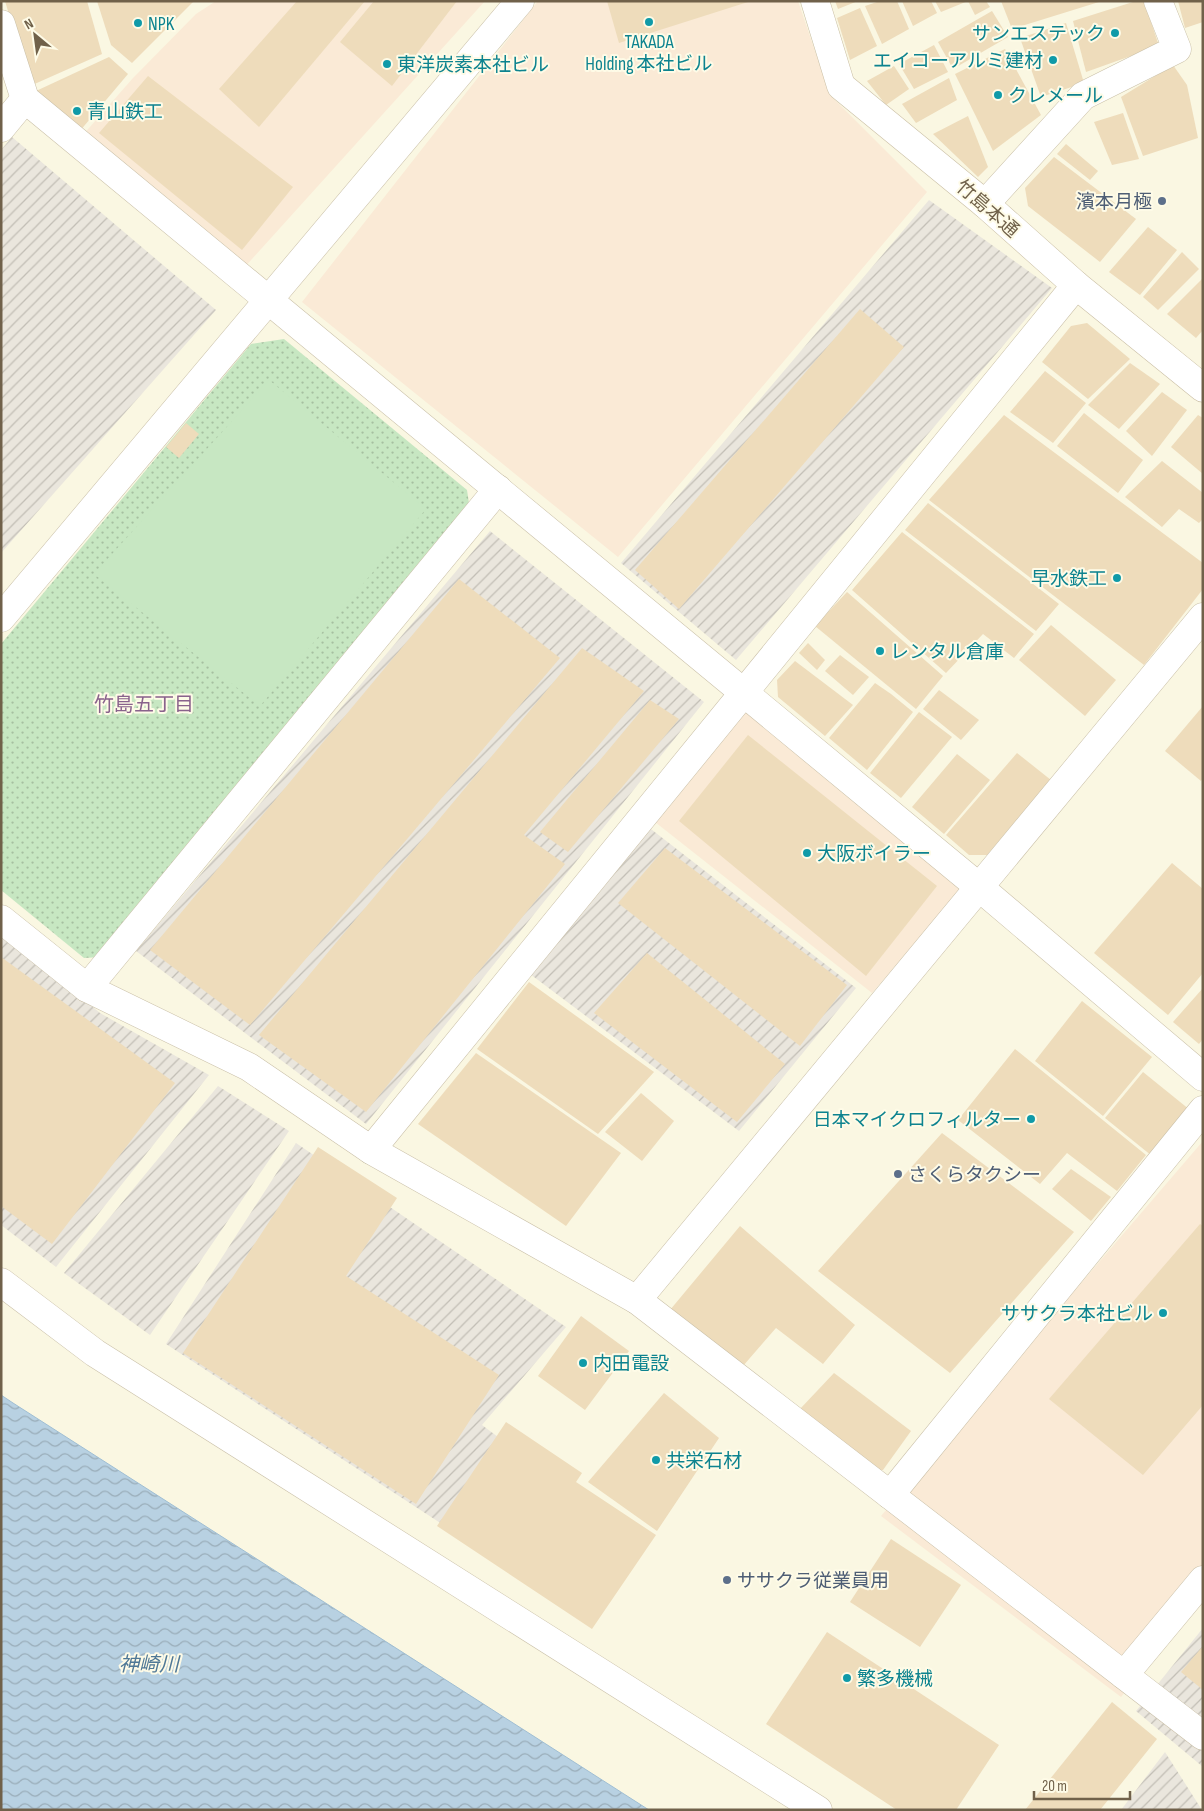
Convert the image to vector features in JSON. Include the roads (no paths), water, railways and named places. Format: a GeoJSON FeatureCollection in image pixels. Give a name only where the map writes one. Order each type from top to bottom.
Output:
{"type":"FeatureCollection","features":[{"type":"Feature","properties":{"kind":"street"},"geometry":{"type":"LineString","coordinates":[[1,618],[520,1]]}},
{"type":"Feature","properties":{"kind":"street","name":"竹島本通"},"geometry":{"type":"LineString","coordinates":[[815,1],[842,86],[985,204],[1076,285],[1203,388]]}},
{"type":"Feature","properties":{"kind":"street"},"geometry":{"type":"LineString","coordinates":[[985,204],[1083,96],[1177,49],[1158,1]]}},
{"type":"Feature","properties":{"kind":"street"},"geometry":{"type":"LineString","coordinates":[[1,24],[25,98],[979,887],[1203,1077]]}},
{"type":"Feature","properties":{"kind":"street"},"geometry":{"type":"LineString","coordinates":[[1,128],[25,98]]}},
{"type":"Feature","properties":{"kind":"street"},"geometry":{"type":"LineString","coordinates":[[371,1150],[1076,285]]}},
{"type":"Feature","properties":{"kind":"street"},"geometry":{"type":"LineString","coordinates":[[87,988],[498,489]]}},
{"type":"Feature","properties":{"kind":"street"},"geometry":{"type":"LineString","coordinates":[[637,1300],[1203,617]]}},
{"type":"Feature","properties":{"kind":"street"},"geometry":{"type":"LineString","coordinates":[[1,919],[87,988],[249,1067],[371,1150],[637,1300],[1203,1736]]}},
{"type":"Feature","properties":{"kind":"street"},"geometry":{"type":"LineString","coordinates":[[890,1495],[1203,1110]]}},
{"type":"Feature","properties":{"kind":"street"},"geometry":{"type":"LineString","coordinates":[[1,1282],[95,1353],[818,1810]]}},
{"type":"Feature","properties":{"kind":"street"},"geometry":{"type":"LineString","coordinates":[[1124,1675],[1203,1580]]}},
{"type":"Feature","properties":{"kind":"water","name":"神崎川"},"geometry":{"type":"Polygon","coordinates":[[[1,1395],[13,1403],[649,1810],[1,1810],[1,1395]]]}},
{"type":"Feature","properties":{"kind":"place","name":"TAKADA Holding 本社ビル"},"geometry":{"type":"Point","coordinates":[649,22]}},
{"type":"Feature","properties":{"kind":"place","name":"NPK"},"geometry":{"type":"Point","coordinates":[138,23]}},
{"type":"Feature","properties":{"kind":"place","name":"サンエステック"},"geometry":{"type":"Point","coordinates":[1115,33]}},
{"type":"Feature","properties":{"kind":"place","name":"エイコーアルミ建材"},"geometry":{"type":"Point","coordinates":[1053,60]}},
{"type":"Feature","properties":{"kind":"place","name":"東洋炭素本社ビル"},"geometry":{"type":"Point","coordinates":[387,64]}},
{"type":"Feature","properties":{"kind":"place","name":"クレメール"},"geometry":{"type":"Point","coordinates":[998,95]}},
{"type":"Feature","properties":{"kind":"place","name":"青山鉄工"},"geometry":{"type":"Point","coordinates":[77,111]}},
{"type":"Feature","properties":{"kind":"place","name":"濱本月極"},"geometry":{"type":"Point","coordinates":[1162,201]}},
{"type":"Feature","properties":{"kind":"place","name":"早水鉄工"},"geometry":{"type":"Point","coordinates":[1117,578]}},
{"type":"Feature","properties":{"kind":"place","name":"レンタル倉庫"},"geometry":{"type":"Point","coordinates":[880,651]}},
{"type":"Feature","properties":{"kind":"place","name":"大阪ボイラー"},"geometry":{"type":"Point","coordinates":[807,853]}},
{"type":"Feature","properties":{"kind":"place","name":"日本マイクロフィルター"},"geometry":{"type":"Point","coordinates":[1031,1119]}},
{"type":"Feature","properties":{"kind":"place","name":"さくらタクシー"},"geometry":{"type":"Point","coordinates":[898,1174]}},
{"type":"Feature","properties":{"kind":"place","name":"ササクラ本社ビル"},"geometry":{"type":"Point","coordinates":[1163,1313]}},
{"type":"Feature","properties":{"kind":"place","name":"内田電設"},"geometry":{"type":"Point","coordinates":[583,1363]}},
{"type":"Feature","properties":{"kind":"place","name":"共栄石材"},"geometry":{"type":"Point","coordinates":[656,1460]}},
{"type":"Feature","properties":{"kind":"place","name":"ササクラ従業員用"},"geometry":{"type":"Point","coordinates":[727,1580]}},
{"type":"Feature","properties":{"kind":"place","name":"繁多機械"},"geometry":{"type":"Point","coordinates":[847,1678]}},
{"type":"Feature","properties":{"kind":"district","name":"竹島五丁目"},"geometry":{"type":"Point","coordinates":[144,704]}}]}
